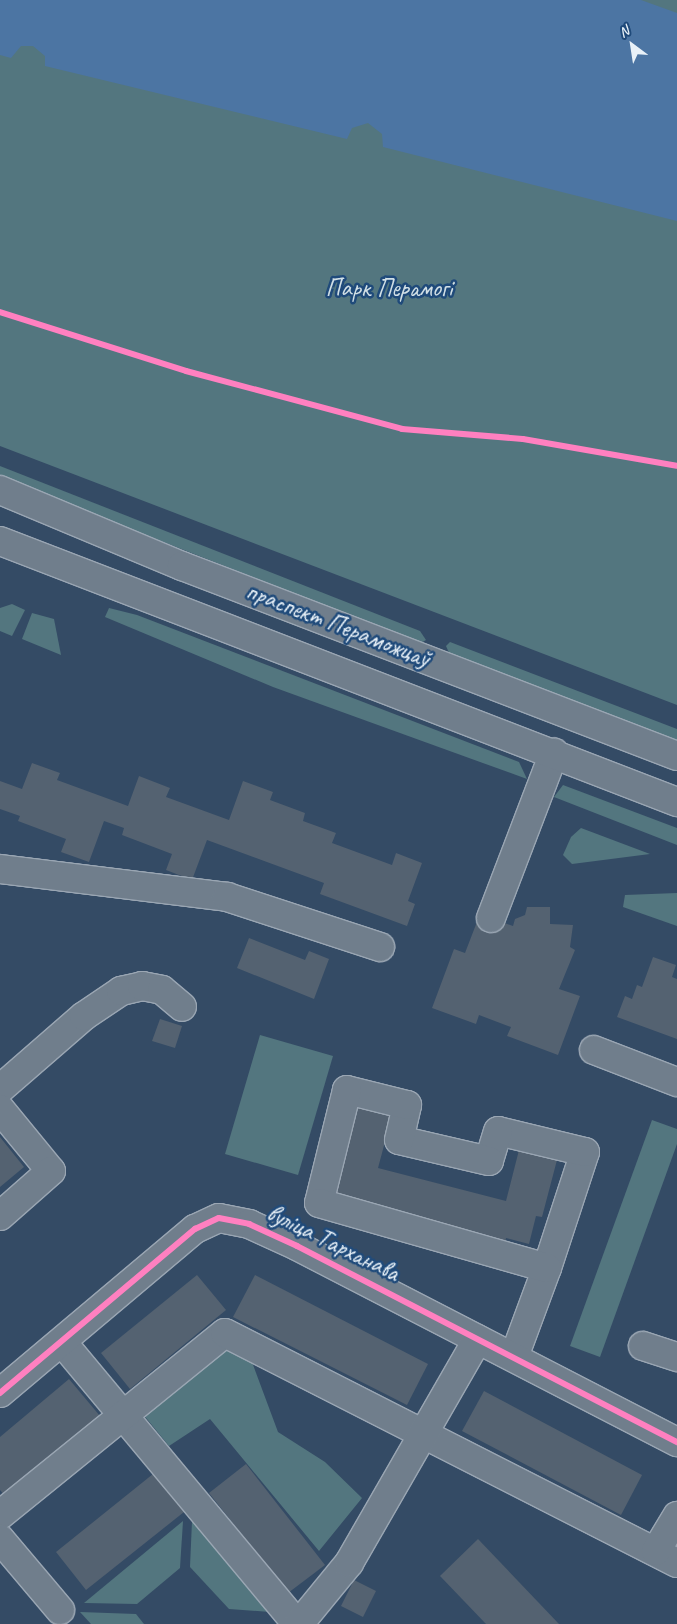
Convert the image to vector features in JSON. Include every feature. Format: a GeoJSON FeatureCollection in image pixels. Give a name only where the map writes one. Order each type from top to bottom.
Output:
{"type":"FeatureCollection","features":[{"type":"Feature","properties":{"kind":"main road","name":"праспект Пераможцаў"},"geometry":{"type":"LineString","coordinates":[[0,490],[182,566],[677,756]]}},
{"type":"Feature","properties":{"kind":"main road","name":"праспект Пераможцаў"},"geometry":{"type":"LineString","coordinates":[[0,541],[677,802]]}},
{"type":"Feature","properties":{"kind":"main road"},"geometry":{"type":"LineString","coordinates":[[491,918],[554,753]]}},
{"type":"Feature","properties":{"kind":"main road"},"geometry":{"type":"LineString","coordinates":[[0,869],[227,897],[380,947]]}},
{"type":"Feature","properties":{"kind":"main road"},"geometry":{"type":"LineString","coordinates":[[0,1089],[84,1016],[121,991],[142,986],[162,990],[182,1007]]}},
{"type":"Feature","properties":{"kind":"main road"},"geometry":{"type":"LineString","coordinates":[[594,1050],[677,1082]]}},
{"type":"Feature","properties":{"kind":"main road"},"geometry":{"type":"LineString","coordinates":[[514,1357],[547,1268],[585,1152],[498,1131],[488,1161],[399,1140],[407,1105],[347,1090],[319,1203],[547,1268]]}},
{"type":"Feature","properties":{"kind":"main road"},"geometry":{"type":"LineString","coordinates":[[0,1109],[51,1172],[0,1216]]}},
{"type":"Feature","properties":{"kind":"main road","name":"вуліца Тарханава"},"geometry":{"type":"LineString","coordinates":[[0,1393],[195,1229],[219,1218],[249,1224],[297,1246],[677,1442]]}},
{"type":"Feature","properties":{"kind":"main road"},"geometry":{"type":"LineString","coordinates":[[0,1514],[225,1333],[424,1436],[667,1557],[677,1516]]}},
{"type":"Feature","properties":{"kind":"main road"},"geometry":{"type":"LineString","coordinates":[[62,1342],[298,1624],[349,1563],[424,1436],[478,1339]]}},
{"type":"Feature","properties":{"kind":"main road"},"geometry":{"type":"LineString","coordinates":[[642,1346],[677,1357]]}},
{"type":"Feature","properties":{"kind":"main road"},"geometry":{"type":"LineString","coordinates":[[0,1539],[60,1610]]}},
{"type":"Feature","properties":{"kind":"green space","name":"Парк Перамогі"},"geometry":{"type":"Polygon","coordinates":[[[0,0],[677,0],[677,705],[0,446],[0,0]]]}},
{"type":"Feature","properties":{"kind":"green space"},"geometry":{"type":"Polygon","coordinates":[[[0,466],[420,631],[426,640],[421,643],[0,478],[0,466]]]}},
{"type":"Feature","properties":{"kind":"green space"},"geometry":{"type":"Polygon","coordinates":[[[12,604],[25,610],[12,636],[0,631],[0,608],[12,604]]]}},
{"type":"Feature","properties":{"kind":"green space"},"geometry":{"type":"Polygon","coordinates":[[[109,608],[137,615],[519,762],[527,779],[273,687],[105,617],[109,608]]]}},
{"type":"Feature","properties":{"kind":"green space"},"geometry":{"type":"Polygon","coordinates":[[[32,613],[54,619],[61,655],[22,639],[32,613]]]}},
{"type":"Feature","properties":{"kind":"green space"},"geometry":{"type":"Polygon","coordinates":[[[450,642],[677,729],[677,742],[450,655],[446,646],[450,642]]]}},
{"type":"Feature","properties":{"kind":"green space"},"geometry":{"type":"Polygon","coordinates":[[[563,785],[677,828],[677,845],[554,797],[563,785]]]}},
{"type":"Feature","properties":{"kind":"green space"},"geometry":{"type":"Polygon","coordinates":[[[581,828],[650,854],[572,864],[563,855],[571,837],[581,828]]]}},
{"type":"Feature","properties":{"kind":"green space"},"geometry":{"type":"Polygon","coordinates":[[[677,893],[677,926],[623,907],[625,895],[677,893]]]}},
{"type":"Feature","properties":{"kind":"green space"},"geometry":{"type":"Polygon","coordinates":[[[260,1035],[333,1056],[298,1175],[225,1154],[260,1035]]]}},
{"type":"Feature","properties":{"kind":"green space"},"geometry":{"type":"Polygon","coordinates":[[[652,1120],[677,1129],[677,1144],[600,1357],[570,1346],[652,1120]]]}},
{"type":"Feature","properties":{"kind":"green space"},"geometry":{"type":"Polygon","coordinates":[[[223,1341],[249,1354],[278,1432],[325,1462],[362,1498],[319,1551],[210,1419],[169,1446],[138,1408],[223,1341]]]}},
{"type":"Feature","properties":{"kind":"green space"},"geometry":{"type":"Polygon","coordinates":[[[183,1521],[180,1568],[137,1604],[84,1603],[183,1521]]]}},
{"type":"Feature","properties":{"kind":"green space"},"geometry":{"type":"Polygon","coordinates":[[[192,1521],[270,1612],[229,1609],[190,1567],[192,1521]]]}},
{"type":"Feature","properties":{"kind":"green space"},"geometry":{"type":"Polygon","coordinates":[[[80,1612],[136,1614],[144,1624],[91,1624],[80,1612]]]}},
{"type":"Feature","properties":{"kind":"water"},"geometry":{"type":"Polygon","coordinates":[[[0,0],[641,0],[677,13],[677,221],[383,147],[382,134],[368,123],[352,128],[347,139],[45,66],[45,56],[33,46],[21,46],[11,58],[0,55],[0,0]]]}},
{"type":"Feature","properties":{"kind":"building"},"geometry":{"type":"Polygon","coordinates":[[[32,763],[60,773],[57,780],[128,806],[139,776],[170,788],[166,797],[229,820],[243,781],[273,792],[270,800],[305,813],[303,821],[336,833],[332,843],[392,865],[396,853],[422,863],[408,901],[415,904],[407,926],[320,894],[324,883],[207,840],[192,880],[166,870],[172,854],[122,835],[124,828],[104,821],[89,862],[61,852],[66,839],[18,821],[20,816],[0,809],[0,781],[22,789],[32,763]]]}},
{"type":"Feature","properties":{"kind":"building"},"geometry":{"type":"Polygon","coordinates":[[[527,907],[550,907],[550,924],[573,925],[570,947],[575,950],[559,989],[580,996],[558,1055],[507,1036],[511,1027],[479,1015],[476,1024],[432,1008],[454,949],[465,953],[480,914],[513,926],[515,919],[525,915],[527,907]]]}},
{"type":"Feature","properties":{"kind":"building"},"geometry":{"type":"Polygon","coordinates":[[[249,938],[305,960],[309,951],[329,959],[314,999],[237,968],[249,938]]]}},
{"type":"Feature","properties":{"kind":"building"},"geometry":{"type":"Polygon","coordinates":[[[653,957],[676,965],[672,977],[677,979],[677,1039],[617,1017],[625,996],[632,999],[637,985],[642,987],[653,957]]]}},
{"type":"Feature","properties":{"kind":"building"},"geometry":{"type":"Polygon","coordinates":[[[160,1019],[182,1026],[175,1048],[152,1041],[160,1019]]]}},
{"type":"Feature","properties":{"kind":"building"},"geometry":{"type":"Polygon","coordinates":[[[354,1102],[393,1112],[378,1168],[506,1201],[519,1150],[557,1160],[542,1217],[536,1216],[529,1244],[506,1238],[505,1243],[352,1204],[353,1197],[333,1192],[354,1102]]]}},
{"type":"Feature","properties":{"kind":"building"},"geometry":{"type":"Polygon","coordinates":[[[0,1137],[24,1167],[0,1187],[0,1137]]]}},
{"type":"Feature","properties":{"kind":"building"},"geometry":{"type":"Polygon","coordinates":[[[197,1275],[226,1310],[130,1389],[101,1353],[197,1275]]]}},
{"type":"Feature","properties":{"kind":"building"},"geometry":{"type":"Polygon","coordinates":[[[255,1275],[428,1364],[407,1405],[233,1317],[255,1275]]]}},
{"type":"Feature","properties":{"kind":"building"},"geometry":{"type":"Polygon","coordinates":[[[69,1379],[100,1416],[4,1495],[0,1490],[0,1437],[69,1379]]]}},
{"type":"Feature","properties":{"kind":"building"},"geometry":{"type":"Polygon","coordinates":[[[484,1391],[642,1475],[621,1515],[462,1431],[484,1391]]]}},
{"type":"Feature","properties":{"kind":"building"},"geometry":{"type":"Polygon","coordinates":[[[246,1464],[325,1565],[288,1593],[209,1493],[246,1464]]]}},
{"type":"Feature","properties":{"kind":"building"},"geometry":{"type":"Polygon","coordinates":[[[153,1474],[184,1512],[86,1590],[56,1552],[153,1474]]]}},
{"type":"Feature","properties":{"kind":"building"},"geometry":{"type":"Polygon","coordinates":[[[478,1539],[559,1624],[486,1624],[440,1576],[478,1539]]]}},
{"type":"Feature","properties":{"kind":"building"},"geometry":{"type":"Polygon","coordinates":[[[354,1580],[376,1591],[363,1617],[341,1606],[354,1580]]]}},
{"type":"Feature","properties":{"kind":"cycle path"},"geometry":{"type":"LineString","coordinates":[[0,312],[186,371],[402,429],[523,439],[677,466]]}},
{"type":"Feature","properties":{"kind":"cycle path"},"geometry":{"type":"LineString","coordinates":[[0,1393],[195,1229],[219,1218],[249,1224],[297,1246],[677,1442]]}}]}
